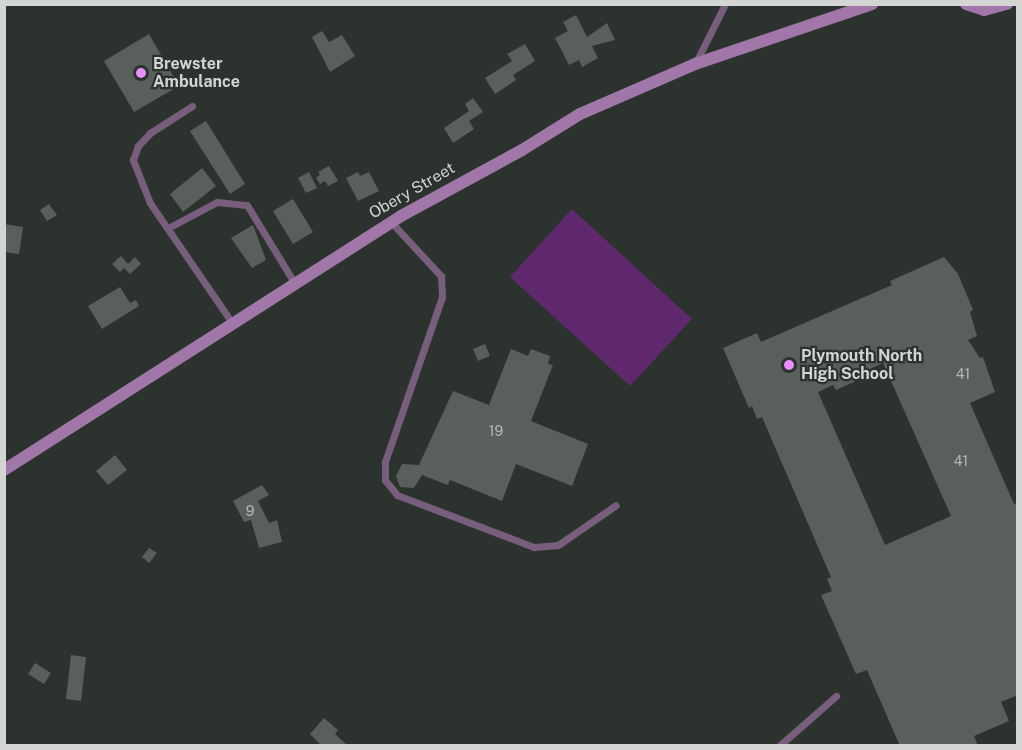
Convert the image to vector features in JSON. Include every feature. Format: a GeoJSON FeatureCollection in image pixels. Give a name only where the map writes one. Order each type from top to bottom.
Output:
{"type":"FeatureCollection","features":[{"type":"Feature","properties":{"kind":"main road"},"geometry":{"type":"LineString","coordinates":[[966,4],[984,10],[1007,4]]}},
{"type":"Feature","properties":{"kind":"main road","name":"Obery Street"},"geometry":{"type":"LineString","coordinates":[[4,470],[391,222],[522,150],[580,114],[695,64],[873,5]]}},
{"type":"Feature","properties":{"kind":"lane"},"geometry":{"type":"LineString","coordinates":[[695,64],[725,4]]}},
{"type":"Feature","properties":{"kind":"lane"},"geometry":{"type":"LineString","coordinates":[[192,106],[150,133],[134,153],[138,177],[168,228],[233,324]]}},
{"type":"Feature","properties":{"kind":"lane"},"geometry":{"type":"LineString","coordinates":[[168,228],[218,201],[247,205],[295,284]]}},
{"type":"Feature","properties":{"kind":"lane"},"geometry":{"type":"LineString","coordinates":[[391,222],[441,276],[442,297],[385,462],[385,480],[397,495],[534,547],[558,545],[616,505]]}},
{"type":"Feature","properties":{"kind":"lane"},"geometry":{"type":"LineString","coordinates":[[779,746],[836,696]]}},
{"type":"Feature","properties":{"kind":"shaded area"},"geometry":{"type":"Polygon","coordinates":[[[572,209],[692,319],[630,386],[510,277],[572,209]]]}},
{"type":"Feature","properties":{"kind":"building"},"geometry":{"type":"Polygon","coordinates":[[[576,15],[587,37],[607,23],[615,40],[592,46],[598,58],[582,67],[579,60],[569,65],[555,38],[568,31],[563,22],[576,15]]]}},
{"type":"Feature","properties":{"kind":"building"},"geometry":{"type":"Polygon","coordinates":[[[322,31],[329,42],[342,35],[355,56],[330,72],[312,37],[322,31]]]}},
{"type":"Feature","properties":{"kind":"building","name":"Brewster Ambulance"},"geometry":{"type":"Polygon","coordinates":[[[149,34],[179,86],[134,112],[104,61],[149,34]]]}},
{"type":"Feature","properties":{"kind":"building"},"geometry":{"type":"Polygon","coordinates":[[[525,44],[535,61],[513,75],[516,80],[495,94],[485,78],[512,61],[507,54],[525,44]]]}},
{"type":"Feature","properties":{"kind":"building"},"geometry":{"type":"Polygon","coordinates":[[[473,98],[483,112],[469,121],[474,129],[453,143],[444,128],[469,111],[465,104],[473,98]]]}},
{"type":"Feature","properties":{"kind":"building"},"geometry":{"type":"Polygon","coordinates":[[[206,121],[245,184],[230,194],[190,131],[206,121]]]}},
{"type":"Feature","properties":{"kind":"building"},"geometry":{"type":"Polygon","coordinates":[[[329,166],[338,181],[328,186],[325,181],[320,184],[316,178],[320,175],[318,172],[329,166]]]}},
{"type":"Feature","properties":{"kind":"building"},"geometry":{"type":"Polygon","coordinates":[[[202,168],[216,186],[183,212],[170,194],[202,168]]]}},
{"type":"Feature","properties":{"kind":"building"},"geometry":{"type":"Polygon","coordinates":[[[309,172],[317,188],[306,193],[298,178],[309,172]]]}},
{"type":"Feature","properties":{"kind":"building"},"geometry":{"type":"Polygon","coordinates":[[[358,172],[360,176],[369,172],[379,191],[358,201],[346,178],[358,172]]]}},
{"type":"Feature","properties":{"kind":"building"},"geometry":{"type":"Polygon","coordinates":[[[293,199],[313,232],[293,244],[273,211],[293,199]]]}},
{"type":"Feature","properties":{"kind":"building"},"geometry":{"type":"Polygon","coordinates":[[[49,204],[57,215],[47,221],[40,210],[49,204]]]}},
{"type":"Feature","properties":{"kind":"building"},"geometry":{"type":"Polygon","coordinates":[[[4,224],[23,227],[19,254],[4,252],[4,224]]]}},
{"type":"Feature","properties":{"kind":"building"},"geometry":{"type":"Polygon","coordinates":[[[253,225],[266,260],[252,268],[231,238],[253,225]]]}},
{"type":"Feature","properties":{"kind":"building"},"geometry":{"type":"Polygon","coordinates":[[[121,256],[128,264],[135,257],[141,264],[130,274],[124,268],[120,272],[112,264],[121,256]]]}},
{"type":"Feature","properties":{"kind":"building"},"geometry":{"type":"Polygon","coordinates":[[[944,257],[958,274],[973,310],[970,312],[977,336],[968,340],[980,358],[983,357],[995,392],[970,403],[1014,504],[1018,503],[1018,695],[1001,702],[1009,721],[974,736],[978,746],[900,746],[867,670],[856,674],[821,595],[832,591],[827,579],[831,577],[762,417],[757,419],[752,406],[749,408],[723,348],[757,333],[761,342],[892,285],[890,281],[944,257]],[[883,363],[868,370],[870,375],[836,390],[833,385],[818,392],[885,545],[951,516],[883,363]]]}},
{"type":"Feature","properties":{"kind":"building"},"geometry":{"type":"Polygon","coordinates":[[[120,287],[130,303],[136,300],[139,306],[102,329],[88,306],[120,287]]]}},
{"type":"Feature","properties":{"kind":"building"},"geometry":{"type":"Polygon","coordinates":[[[485,344],[490,356],[478,361],[473,349],[485,344]]]}},
{"type":"Feature","properties":{"kind":"building"},"geometry":{"type":"Polygon","coordinates":[[[511,349],[528,356],[531,349],[550,356],[548,364],[553,365],[531,421],[588,444],[572,486],[516,464],[502,501],[450,480],[448,485],[422,475],[414,488],[400,487],[396,476],[402,464],[419,465],[453,391],[489,405],[511,349]]]}},
{"type":"Feature","properties":{"kind":"building"},"geometry":{"type":"Polygon","coordinates":[[[115,455],[127,470],[108,485],[96,471],[115,455]]]}},
{"type":"Feature","properties":{"kind":"building"},"geometry":{"type":"Polygon","coordinates":[[[262,485],[269,495],[258,501],[269,523],[277,520],[282,542],[259,548],[251,520],[244,522],[233,501],[262,485]]]}},
{"type":"Feature","properties":{"kind":"building"},"geometry":{"type":"Polygon","coordinates":[[[149,548],[157,553],[149,563],[142,557],[149,548]]]}},
{"type":"Feature","properties":{"kind":"building"},"geometry":{"type":"Polygon","coordinates":[[[71,655],[86,657],[81,701],[66,699],[71,655]]]}},
{"type":"Feature","properties":{"kind":"building"},"geometry":{"type":"Polygon","coordinates":[[[35,663],[51,673],[44,684],[28,674],[35,663]]]}},
{"type":"Feature","properties":{"kind":"building"},"geometry":{"type":"Polygon","coordinates":[[[324,718],[338,730],[335,734],[348,746],[322,746],[310,734],[324,718]]]}},
{"type":"Feature","properties":{"kind":"place","name":"Brewster Ambulance"},"geometry":{"type":"Point","coordinates":[141,73]}},
{"type":"Feature","properties":{"kind":"place","name":"Plymouth North High School"},"geometry":{"type":"Point","coordinates":[789,365]}}]}
